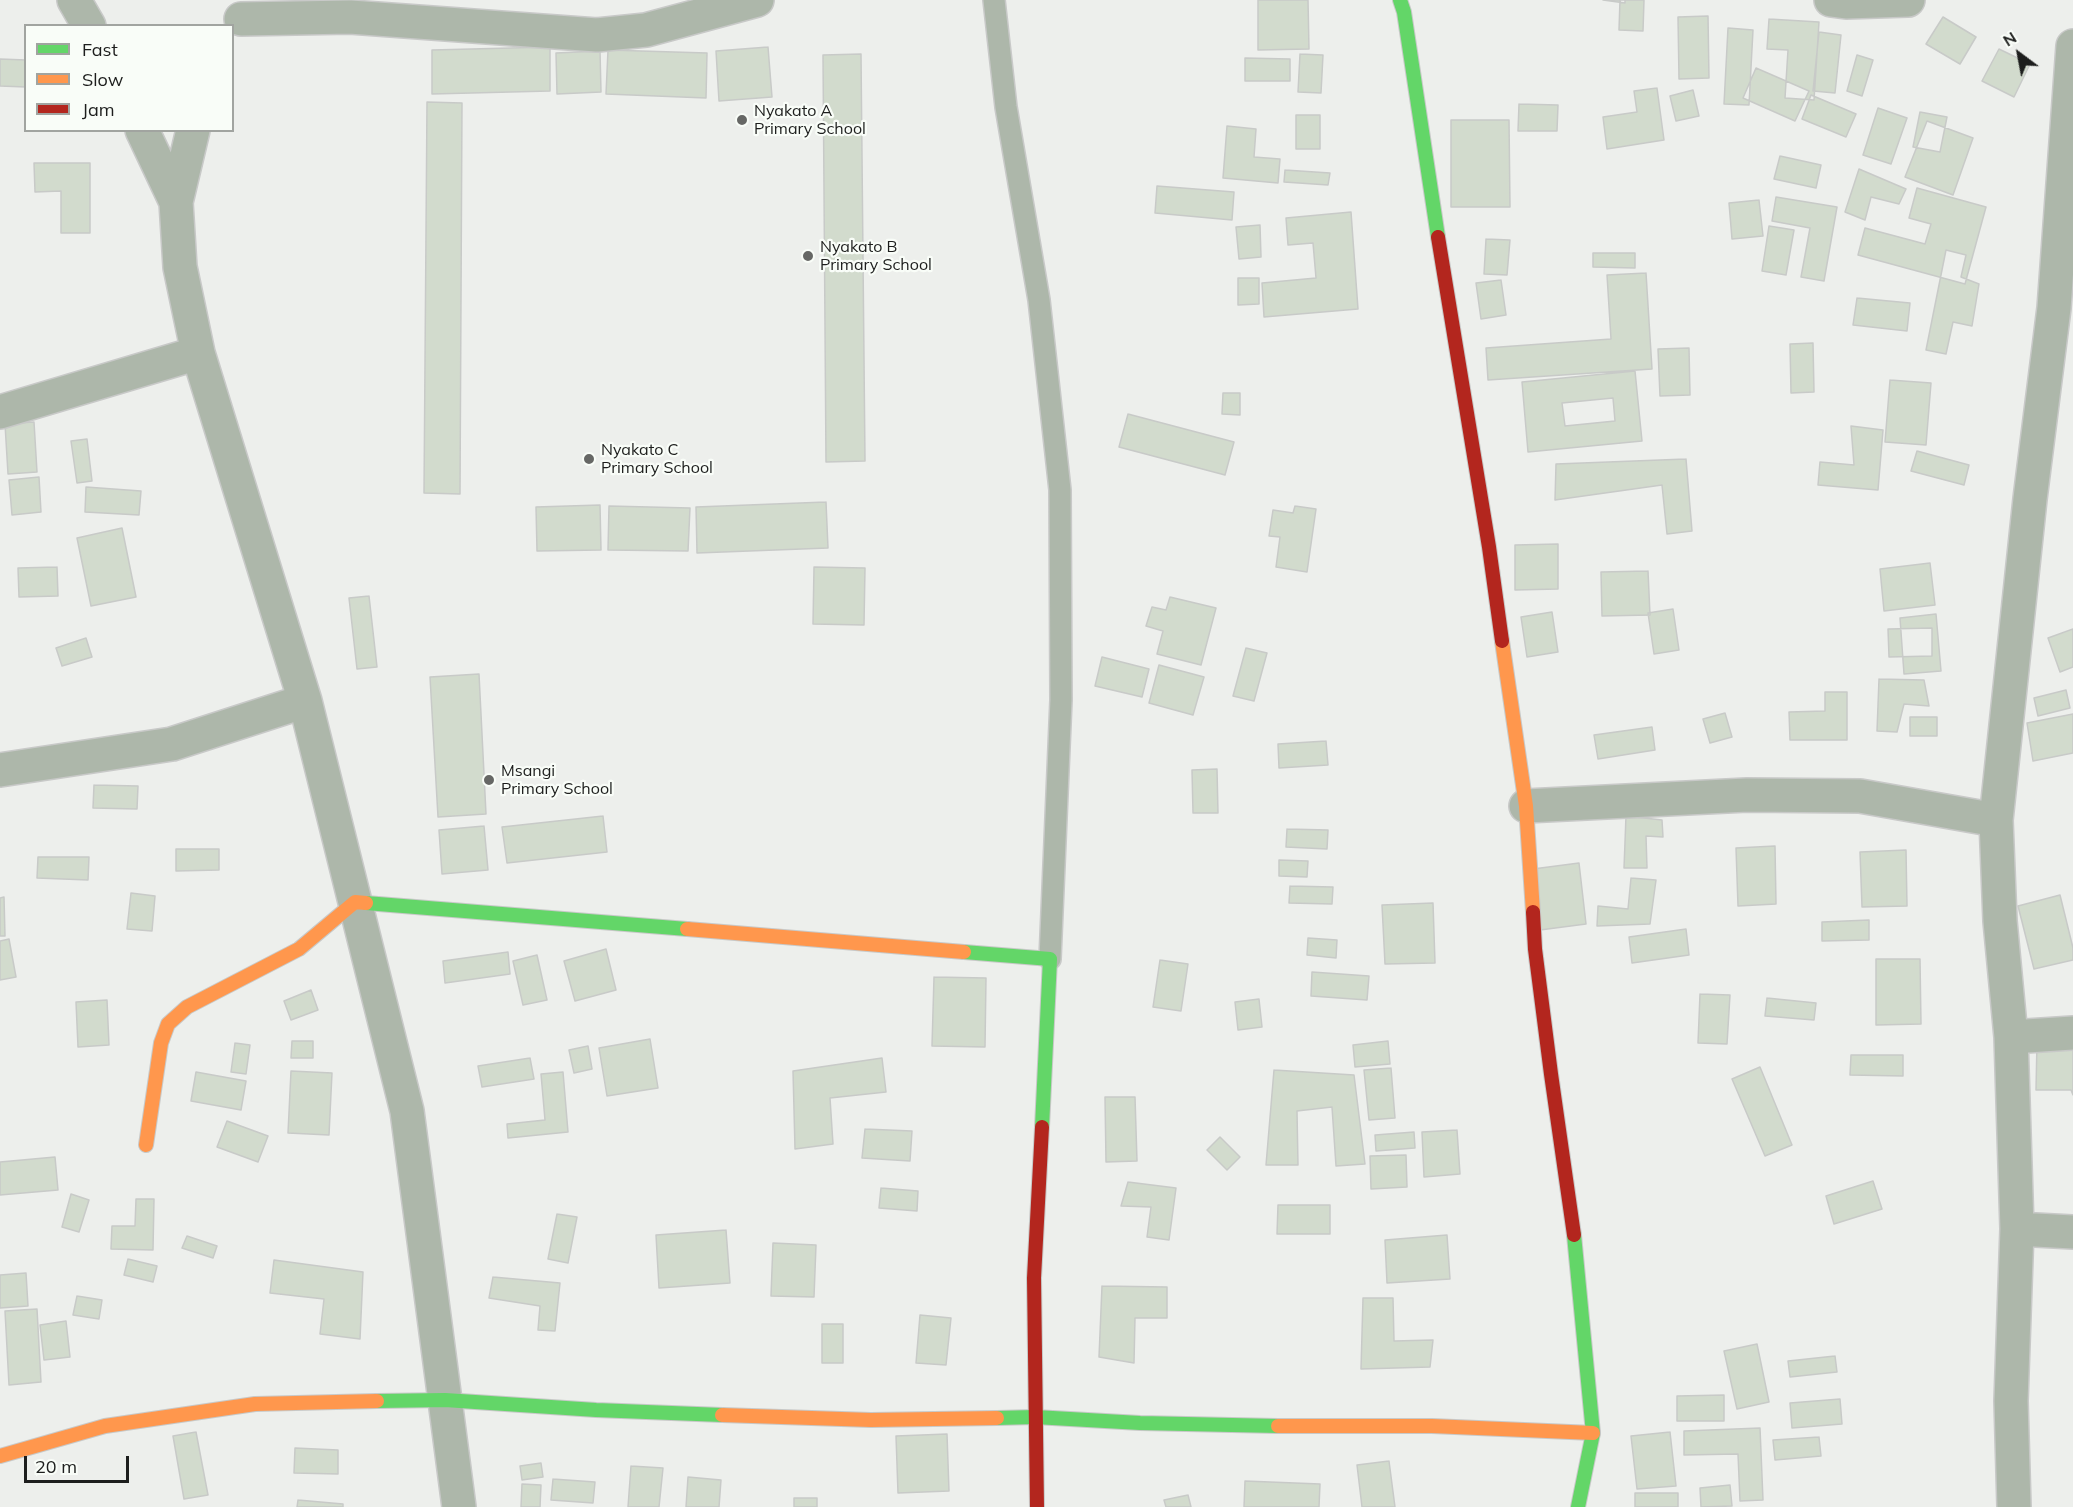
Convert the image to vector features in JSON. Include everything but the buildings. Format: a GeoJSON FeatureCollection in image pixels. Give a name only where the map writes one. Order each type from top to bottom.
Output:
{"type":"FeatureCollection","features":[{"type":"Feature","properties":{"kind":"street"},"geometry":{"type":"LineString","coordinates":[[74,0],[87,24]]}},
{"type":"Feature","properties":{"kind":"street"},"geometry":{"type":"LineString","coordinates":[[239,19],[350,17],[597,35],[646,30],[757,0]]}},
{"type":"Feature","properties":{"kind":"street"},"geometry":{"type":"LineString","coordinates":[[1400,0],[1404,12],[1430,192],[1489,547],[1526,806],[1535,949],[1573,1219],[1593,1433],[1578,1507]]}},
{"type":"Feature","properties":{"kind":"street"},"geometry":{"type":"LineString","coordinates":[[1831,0],[1846,2],[1908,0]]}},
{"type":"Feature","properties":{"kind":"street"},"geometry":{"type":"LineString","coordinates":[[2014,1507],[2011,1401],[2017,1229],[2011,1037],[2000,921],[1996,820],[2030,499],[2054,308],[2073,46]]}},
{"type":"Feature","properties":{"kind":"street"},"geometry":{"type":"LineString","coordinates":[[143,132],[176,202]]}},
{"type":"Feature","properties":{"kind":"street"},"geometry":{"type":"LineString","coordinates":[[193,132],[176,202],[180,267],[198,352],[305,701],[408,1111],[459,1507]]}},
{"type":"Feature","properties":{"kind":"street"},"geometry":{"type":"LineString","coordinates":[[0,412],[198,352]]}},
{"type":"Feature","properties":{"kind":"street"},"geometry":{"type":"LineString","coordinates":[[0,770],[172,744],[305,701]]}},
{"type":"Feature","properties":{"kind":"street"},"geometry":{"type":"LineString","coordinates":[[1526,806],[1747,795],[1860,796],[1996,820]]}},
{"type":"Feature","properties":{"kind":"street"},"geometry":{"type":"LineString","coordinates":[[146,1145],[161,1043],[168,1024],[187,1007],[299,949],[355,902],[1050,959],[1034,1278],[1037,1507]]}},
{"type":"Feature","properties":{"kind":"street"},"geometry":{"type":"LineString","coordinates":[[2011,1037],[2073,1033]]}},
{"type":"Feature","properties":{"kind":"street"},"geometry":{"type":"LineString","coordinates":[[2017,1229],[2073,1232]]}},
{"type":"Feature","properties":{"kind":"street"},"geometry":{"type":"LineString","coordinates":[[0,1456],[105,1426],[255,1404],[445,1400],[596,1410],[871,1420],[1035,1417],[1151,1423],[1432,1426],[1593,1433]]}},
{"type":"Feature","properties":{"kind":"lane"},"geometry":{"type":"LineString","coordinates":[[994,0],[1006,107],[1039,300],[1060,490],[1061,700],[1050,959]]}},
{"type":"Feature","properties":{"kind":"traffic: fast"},"geometry":{"type":"LineString","coordinates":[[1400,0],[1404,12],[1438,237]]}},
{"type":"Feature","properties":{"kind":"traffic: fast"},"geometry":{"type":"LineString","coordinates":[[366,903],[687,929]]}},
{"type":"Feature","properties":{"kind":"traffic: fast"},"geometry":{"type":"LineString","coordinates":[[964,952],[1050,959],[1042,1127]]}},
{"type":"Feature","properties":{"kind":"traffic: fast"},"geometry":{"type":"LineString","coordinates":[[1574,1235],[1593,1433],[1578,1507]]}},
{"type":"Feature","properties":{"kind":"traffic: fast"},"geometry":{"type":"LineString","coordinates":[[377,1401],[445,1400],[596,1410],[722,1415]]}},
{"type":"Feature","properties":{"kind":"traffic: fast"},"geometry":{"type":"LineString","coordinates":[[997,1418],[1035,1417],[1140,1423],[1278,1426]]}},
{"type":"Feature","properties":{"kind":"traffic: slow"},"geometry":{"type":"LineString","coordinates":[[1502,641],[1526,806],[1533,912]]}},
{"type":"Feature","properties":{"kind":"traffic: slow"},"geometry":{"type":"LineString","coordinates":[[146,1145],[161,1043],[168,1024],[187,1007],[299,949],[355,902],[366,903]]}},
{"type":"Feature","properties":{"kind":"traffic: slow"},"geometry":{"type":"LineString","coordinates":[[687,929],[964,952]]}},
{"type":"Feature","properties":{"kind":"traffic: slow"},"geometry":{"type":"LineString","coordinates":[[0,1456],[105,1426],[255,1404],[377,1401]]}},
{"type":"Feature","properties":{"kind":"traffic: slow"},"geometry":{"type":"LineString","coordinates":[[722,1415],[871,1420],[997,1418]]}},
{"type":"Feature","properties":{"kind":"traffic: slow"},"geometry":{"type":"LineString","coordinates":[[1278,1426],[1432,1426],[1593,1433]]}},
{"type":"Feature","properties":{"kind":"traffic: jam"},"geometry":{"type":"LineString","coordinates":[[1438,237],[1489,547],[1502,641]]}},
{"type":"Feature","properties":{"kind":"traffic: jam"},"geometry":{"type":"LineString","coordinates":[[1533,912],[1535,949],[1574,1235]]}},
{"type":"Feature","properties":{"kind":"traffic: jam"},"geometry":{"type":"LineString","coordinates":[[1037,1507],[1034,1278],[1042,1127]]}},
{"type":"Feature","properties":{"kind":"place","name":"Nyakato A Primary School"},"geometry":{"type":"Point","coordinates":[742,120]}},
{"type":"Feature","properties":{"kind":"place","name":"Nyakato B Primary School"},"geometry":{"type":"Point","coordinates":[808,256]}},
{"type":"Feature","properties":{"kind":"place","name":"Nyakato C Primary School"},"geometry":{"type":"Point","coordinates":[589,459]}},
{"type":"Feature","properties":{"kind":"place","name":"Msangi Primary School"},"geometry":{"type":"Point","coordinates":[489,780]}}]}
